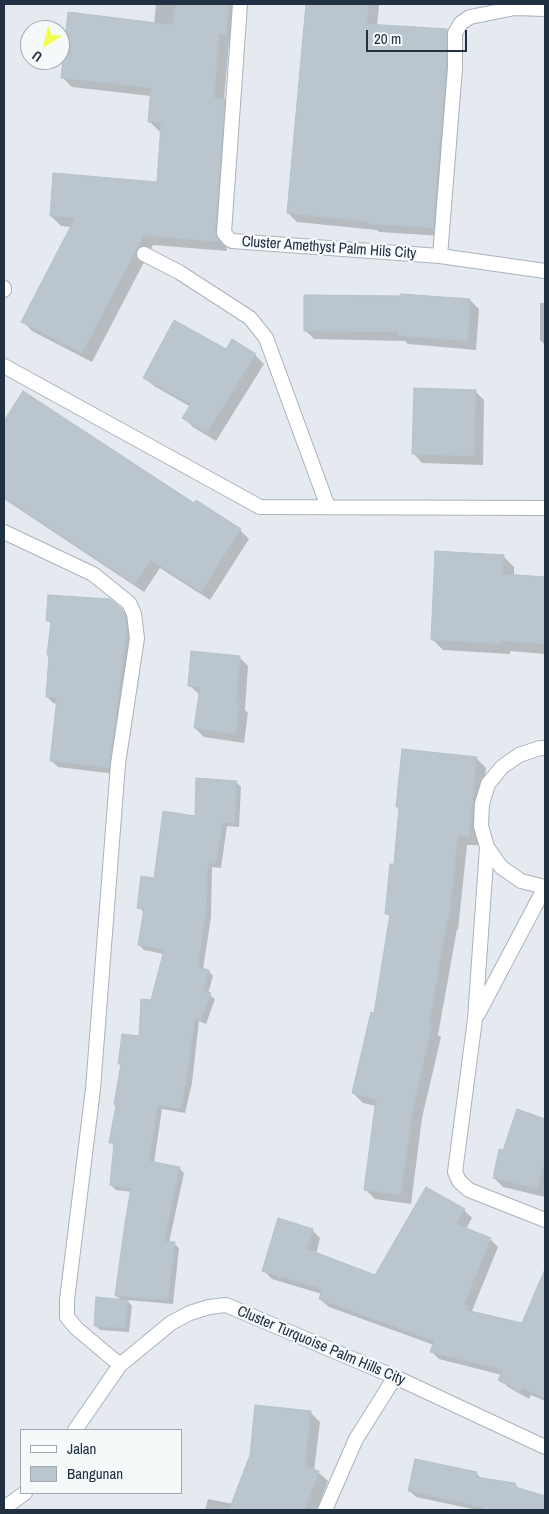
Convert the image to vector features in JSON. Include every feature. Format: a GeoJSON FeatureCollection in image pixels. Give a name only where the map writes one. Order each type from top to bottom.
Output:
{"type":"FeatureCollection","features":[{"type":"Feature","properties":{"kind":"street","name":"Cluster Amethyst Palm Hils City"},"geometry":{"type":"LineString","coordinates":[[240,4],[224,233],[227,237],[232,241],[440,256],[545,271]]}},
{"type":"Feature","properties":{"kind":"street"},"geometry":{"type":"LineString","coordinates":[[440,256],[455,68],[455,32],[461,23],[470,17],[514,8],[545,9]]}},
{"type":"Feature","properties":{"kind":"street"},"geometry":{"type":"LineString","coordinates":[[144,254],[179,272],[250,318],[266,338],[328,507]]}},
{"type":"Feature","properties":{"kind":"street"},"geometry":{"type":"LineString","coordinates":[[4,366],[260,507],[545,508]]}},
{"type":"Feature","properties":{"kind":"street"},"geometry":{"type":"LineString","coordinates":[[4,532],[93,574],[129,603],[134,614],[137,638],[118,764],[93,1089],[66,1300],[67,1317],[76,1328],[120,1365]]}},
{"type":"Feature","properties":{"kind":"street"},"geometry":{"type":"LineString","coordinates":[[545,748],[519,755],[502,767],[488,784],[482,804],[481,826],[487,847],[475,1019],[455,1172],[459,1181],[469,1190],[545,1220]]}},
{"type":"Feature","properties":{"kind":"street"},"geometry":{"type":"LineString","coordinates":[[475,1019],[545,888],[521,881],[501,866],[487,847]]}},
{"type":"Feature","properties":{"kind":"street","name":"Cluster Turquoise Palm Hills City"},"geometry":{"type":"LineString","coordinates":[[77,1429],[120,1365],[171,1323],[199,1310],[226,1305],[395,1377],[545,1447]]}},
{"type":"Feature","properties":{"kind":"street"},"geometry":{"type":"LineString","coordinates":[[325,1510],[356,1439],[395,1377]]}},
{"type":"Feature","properties":{"kind":"street"},"geometry":{"type":"LineString","coordinates":[[4,1508],[24,1494]]}},
{"type":"Feature","properties":{"kind":"building"},"geometry":{"type":"Polygon","coordinates":[[[175,4],[229,4],[226,35],[219,34],[214,98],[225,99],[215,232],[218,242],[144,235],[82,353],[21,322],[75,218],[50,216],[53,173],[157,182],[161,123],[148,122],[151,88],[61,78],[62,70],[70,70],[70,20],[67,20],[68,12],[173,25],[175,4]]]}},
{"type":"Feature","properties":{"kind":"building"},"geometry":{"type":"Polygon","coordinates":[[[306,4],[369,4],[367,24],[447,29],[446,68],[433,228],[369,224],[369,222],[287,213],[306,4]]]}},
{"type":"Feature","properties":{"kind":"building"},"geometry":{"type":"Polygon","coordinates":[[[401,294],[470,299],[468,341],[398,336],[398,332],[304,331],[304,295],[401,296],[401,294]]]}},
{"type":"Feature","properties":{"kind":"building"},"geometry":{"type":"Polygon","coordinates":[[[174,320],[226,349],[232,339],[256,354],[207,433],[182,418],[191,404],[143,378],[174,320]]]}},
{"type":"Feature","properties":{"kind":"building"},"geometry":{"type":"Polygon","coordinates":[[[414,388],[476,390],[474,456],[412,454],[414,388]]]}},
{"type":"Feature","properties":{"kind":"building"},"geometry":{"type":"Polygon","coordinates":[[[23,391],[194,503],[196,500],[241,529],[201,592],[151,560],[135,584],[4,498],[4,421],[23,391]]]}},
{"type":"Feature","properties":{"kind":"building"},"geometry":{"type":"Polygon","coordinates":[[[435,551],[504,555],[503,574],[545,577],[545,644],[500,641],[500,644],[431,640],[435,551]]]}},
{"type":"Feature","properties":{"kind":"building"},"geometry":{"type":"Polygon","coordinates":[[[48,595],[110,599],[122,609],[125,616],[127,629],[109,768],[50,761],[57,698],[46,697],[49,655],[47,655],[51,621],[46,621],[48,595]]]}},
{"type":"Feature","properties":{"kind":"building"},"geometry":{"type":"Polygon","coordinates":[[[191,651],[240,656],[236,703],[240,703],[235,735],[194,728],[200,687],[188,686],[191,651]]]}},
{"type":"Feature","properties":{"kind":"building"},"geometry":{"type":"Polygon","coordinates":[[[402,749],[477,757],[469,836],[458,835],[449,920],[447,920],[429,1026],[432,1026],[413,1108],[401,1195],[364,1190],[376,1099],[352,1093],[371,1012],[374,1013],[390,914],[385,914],[390,864],[394,864],[399,807],[396,807],[402,749]]]}},
{"type":"Feature","properties":{"kind":"building"},"geometry":{"type":"Polygon","coordinates":[[[196,778],[237,781],[235,823],[223,822],[216,864],[208,863],[206,912],[198,967],[209,970],[203,991],[211,993],[201,1020],[195,1018],[181,1109],[158,1105],[149,1161],[180,1167],[164,1241],[175,1242],[168,1300],[115,1296],[131,1188],[110,1185],[114,1143],[109,1143],[121,1064],[118,1064],[122,1034],[139,1036],[141,999],[151,1000],[164,950],[138,945],[144,909],[137,908],[141,876],[154,878],[163,811],[195,816],[196,778]]]}},
{"type":"Feature","properties":{"kind":"building"},"geometry":{"type":"Polygon","coordinates":[[[517,1109],[545,1119],[545,1159],[538,1189],[493,1178],[499,1149],[503,1150],[517,1109]]]}},
{"type":"Feature","properties":{"kind":"building"},"geometry":{"type":"Polygon","coordinates":[[[426,1187],[465,1209],[456,1224],[491,1238],[464,1304],[468,1305],[466,1310],[522,1323],[545,1269],[545,1398],[523,1388],[520,1392],[498,1380],[503,1370],[430,1352],[434,1341],[319,1299],[322,1289],[262,1271],[278,1218],[313,1229],[307,1249],[375,1275],[426,1187]]]}},
{"type":"Feature","properties":{"kind":"building"},"geometry":{"type":"Polygon","coordinates":[[[96,1297],[128,1300],[125,1328],[94,1326],[96,1297]]]}},
{"type":"Feature","properties":{"kind":"building"},"geometry":{"type":"Polygon","coordinates":[[[255,1405],[311,1411],[305,1466],[319,1471],[305,1510],[229,1510],[250,1455],[255,1405]]]}},
{"type":"Feature","properties":{"kind":"building"},"geometry":{"type":"Polygon","coordinates":[[[415,1459],[477,1472],[475,1477],[515,1483],[515,1487],[545,1496],[545,1510],[482,1510],[482,1507],[408,1491],[415,1459]]]}}]}
